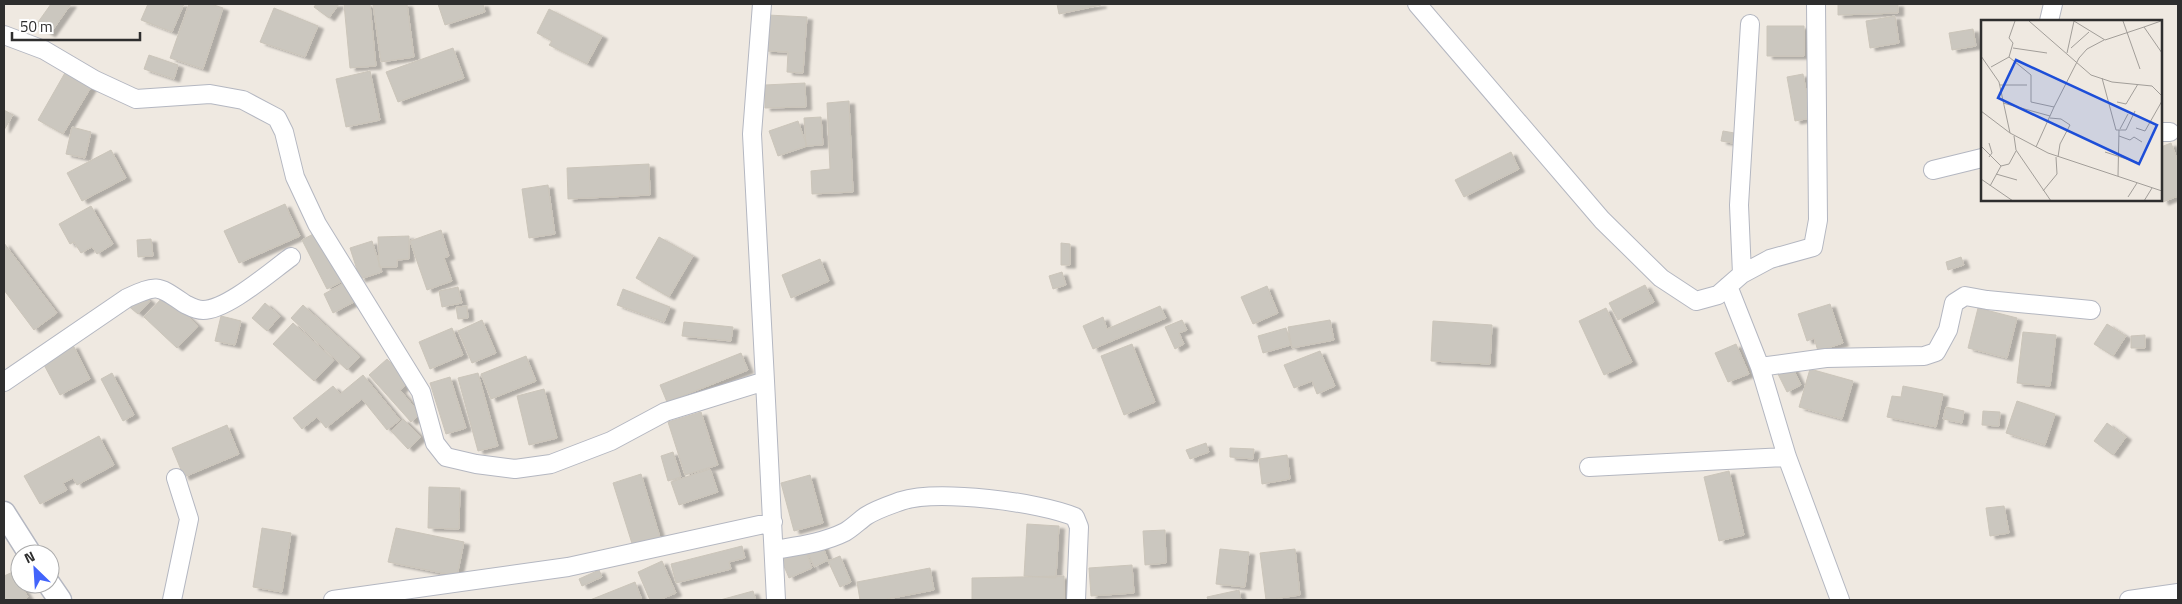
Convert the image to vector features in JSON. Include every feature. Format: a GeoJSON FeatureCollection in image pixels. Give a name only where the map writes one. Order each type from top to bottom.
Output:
{"type":"FeatureCollection","features":[{"type":"Feature","properties":{"kind":"street"},"geometry":{"type":"LineString","coordinates":[[762,4],[752,134],[776,600]]}},
{"type":"Feature","properties":{"kind":"street"},"geometry":{"type":"LineString","coordinates":[[1417,4],[1602,220],[1661,278],[1696,300],[1718,295],[1742,274],[1770,260],[1813,247],[1818,220],[1816,4]]}},
{"type":"Feature","properties":{"kind":"street"},"geometry":{"type":"LineString","coordinates":[[2049,20],[2053,4]]}},
{"type":"Feature","properties":{"kind":"street"},"geometry":{"type":"LineString","coordinates":[[1742,274],[1739,205],[1750,24]]}},
{"type":"Feature","properties":{"kind":"street"},"geometry":{"type":"LineString","coordinates":[[4,35],[44,50],[95,80],[136,99],[210,94],[244,100],[277,118],[284,132],[295,178],[317,224],[421,392],[435,443],[446,457],[476,464],[515,469],[551,464],[611,441],[665,412],[765,381]]}},
{"type":"Feature","properties":{"kind":"street"},"geometry":{"type":"LineString","coordinates":[[1933,170],[1981,158]]}},
{"type":"Feature","properties":{"kind":"street"},"geometry":{"type":"LineString","coordinates":[[4,382],[127,298],[149,288],[159,287],[194,309],[212,309],[226,304],[291,257]]}},
{"type":"Feature","properties":{"kind":"street"},"geometry":{"type":"LineString","coordinates":[[1728,286],[1760,367],[1787,457],[1840,600]]}},
{"type":"Feature","properties":{"kind":"street"},"geometry":{"type":"LineString","coordinates":[[1760,367],[1826,358],[1924,356],[1936,352],[1948,330],[1954,303],[1965,296],[1987,300],[2091,310]]}},
{"type":"Feature","properties":{"kind":"street"},"geometry":{"type":"LineString","coordinates":[[1589,467],[1787,457]]}},
{"type":"Feature","properties":{"kind":"street"},"geometry":{"type":"LineString","coordinates":[[172,600],[189,520],[176,478]]}},
{"type":"Feature","properties":{"kind":"street"},"geometry":{"type":"LineString","coordinates":[[774,550],[818,542],[845,532],[868,515],[883,508],[920,496],[983,498],[1026,505],[1064,512],[1075,517],[1079,527],[1076,600]]}},
{"type":"Feature","properties":{"kind":"street"},"geometry":{"type":"LineString","coordinates":[[4,513],[24,544]]}},
{"type":"Feature","properties":{"kind":"street"},"geometry":{"type":"LineString","coordinates":[[333,600],[568,567],[773,522]]}},
{"type":"Feature","properties":{"kind":"street"},"geometry":{"type":"LineString","coordinates":[[2129,600],[2178,593]]}},
{"type":"Feature","properties":{"kind":"building"},"geometry":{"type":"Polygon","coordinates":[[[51,4],[71,4],[50,34],[36,25],[51,4]]]}},
{"type":"Feature","properties":{"kind":"building"},"geometry":{"type":"Polygon","coordinates":[[[148,4],[184,4],[172,32],[141,20],[148,4]]]}},
{"type":"Feature","properties":{"kind":"building"},"geometry":{"type":"Polygon","coordinates":[[[189,4],[211,4],[223,8],[203,69],[170,58],[189,4]]]}},
{"type":"Feature","properties":{"kind":"building"},"geometry":{"type":"Polygon","coordinates":[[[316,4],[339,4],[329,18],[314,7],[316,4]]]}},
{"type":"Feature","properties":{"kind":"building"},"geometry":{"type":"Polygon","coordinates":[[[344,4],[370,4],[376,66],[350,68],[344,4]]]}},
{"type":"Feature","properties":{"kind":"building"},"geometry":{"type":"Polygon","coordinates":[[[407,4],[414,57],[381,62],[373,5],[407,4]]]}},
{"type":"Feature","properties":{"kind":"building"},"geometry":{"type":"Polygon","coordinates":[[[438,4],[483,4],[485,12],[445,25],[438,4]]]}},
{"type":"Feature","properties":{"kind":"building"},"geometry":{"type":"Polygon","coordinates":[[[1057,4],[1101,4],[1101,5],[1059,14],[1057,4]]]}},
{"type":"Feature","properties":{"kind":"building"},"geometry":{"type":"Polygon","coordinates":[[[1838,4],[1898,4],[1898,13],[1838,15],[1838,4]]]}},
{"type":"Feature","properties":{"kind":"building"},"geometry":{"type":"Polygon","coordinates":[[[274,8],[318,26],[305,57],[260,42],[274,8]]]}},
{"type":"Feature","properties":{"kind":"building"},"geometry":{"type":"Polygon","coordinates":[[[549,9],[602,36],[587,64],[549,45],[552,41],[537,33],[549,9]]]}},
{"type":"Feature","properties":{"kind":"building"},"geometry":{"type":"Polygon","coordinates":[[[768,15],[807,17],[803,73],[787,72],[788,52],[765,51],[768,15]]]}},
{"type":"Feature","properties":{"kind":"building"},"geometry":{"type":"Polygon","coordinates":[[[1895,16],[1899,43],[1870,48],[1866,21],[1895,16]]]}},
{"type":"Feature","properties":{"kind":"building"},"geometry":{"type":"Polygon","coordinates":[[[1767,26],[1804,26],[1804,56],[1767,56],[1767,26]]]}},
{"type":"Feature","properties":{"kind":"building"},"geometry":{"type":"Polygon","coordinates":[[[1973,29],[1976,46],[1952,50],[1949,33],[1973,29]]]}},
{"type":"Feature","properties":{"kind":"building"},"geometry":{"type":"Polygon","coordinates":[[[453,48],[464,78],[398,102],[386,72],[453,48]]]}},
{"type":"Feature","properties":{"kind":"building"},"geometry":{"type":"Polygon","coordinates":[[[149,55],[178,65],[174,79],[144,69],[149,55]]]}},
{"type":"Feature","properties":{"kind":"building"},"geometry":{"type":"Polygon","coordinates":[[[70,64],[96,79],[63,134],[38,120],[70,64]]]}},
{"type":"Feature","properties":{"kind":"building"},"geometry":{"type":"Polygon","coordinates":[[[370,71],[380,120],[346,127],[336,79],[370,71]]]}},
{"type":"Feature","properties":{"kind":"building"},"geometry":{"type":"Polygon","coordinates":[[[1803,74],[1811,118],[1795,121],[1787,77],[1803,74]]]}},
{"type":"Feature","properties":{"kind":"building"},"geometry":{"type":"Polygon","coordinates":[[[805,83],[806,107],[765,108],[765,85],[805,83]]]}},
{"type":"Feature","properties":{"kind":"building"},"geometry":{"type":"Polygon","coordinates":[[[849,101],[853,192],[812,194],[811,171],[830,169],[827,103],[849,101]]]}},
{"type":"Feature","properties":{"kind":"building"},"geometry":{"type":"Polygon","coordinates":[[[4,110],[13,115],[4,130],[4,110]]]}},
{"type":"Feature","properties":{"kind":"building"},"geometry":{"type":"Polygon","coordinates":[[[821,117],[823,145],[806,146],[804,118],[821,117]]]}},
{"type":"Feature","properties":{"kind":"building"},"geometry":{"type":"Polygon","coordinates":[[[798,121],[807,146],[778,156],[769,131],[798,121]]]}},
{"type":"Feature","properties":{"kind":"building"},"geometry":{"type":"Polygon","coordinates":[[[72,127],[91,132],[85,158],[66,154],[72,127]]]}},
{"type":"Feature","properties":{"kind":"building"},"geometry":{"type":"Polygon","coordinates":[[[1723,131],[1740,134],[1739,144],[1721,141],[1723,131]]]}},
{"type":"Feature","properties":{"kind":"building"},"geometry":{"type":"Polygon","coordinates":[[[2171,143],[2178,161],[2178,196],[2163,202],[2162,199],[2162,147],[2171,143]]]}},
{"type":"Feature","properties":{"kind":"building"},"geometry":{"type":"Polygon","coordinates":[[[111,150],[126,178],[82,201],[67,173],[111,150]]]}},
{"type":"Feature","properties":{"kind":"building"},"geometry":{"type":"Polygon","coordinates":[[[1511,152],[1519,169],[1464,197],[1455,180],[1511,152]]]}},
{"type":"Feature","properties":{"kind":"building"},"geometry":{"type":"Polygon","coordinates":[[[649,164],[650,195],[568,199],[567,168],[649,164]]]}},
{"type":"Feature","properties":{"kind":"building"},"geometry":{"type":"Polygon","coordinates":[[[548,185],[555,234],[529,238],[522,189],[548,185]]]}},
{"type":"Feature","properties":{"kind":"building"},"geometry":{"type":"Polygon","coordinates":[[[285,204],[300,236],[239,263],[224,231],[285,204]]]}},
{"type":"Feature","properties":{"kind":"building"},"geometry":{"type":"Polygon","coordinates":[[[91,206],[113,244],[97,254],[92,247],[81,253],[74,242],[70,244],[59,224],[91,206]]]}},
{"type":"Feature","properties":{"kind":"building"},"geometry":{"type":"Polygon","coordinates":[[[441,230],[449,256],[444,258],[452,281],[427,290],[410,241],[441,230]]]}},
{"type":"Feature","properties":{"kind":"building"},"geometry":{"type":"Polygon","coordinates":[[[317,232],[343,281],[327,289],[302,240],[317,232]]]}},
{"type":"Feature","properties":{"kind":"building"},"geometry":{"type":"Polygon","coordinates":[[[409,236],[409,259],[397,260],[397,267],[379,267],[378,237],[409,236]]]}},
{"type":"Feature","properties":{"kind":"building"},"geometry":{"type":"Polygon","coordinates":[[[659,237],[693,256],[669,297],[636,278],[659,237]]]}},
{"type":"Feature","properties":{"kind":"building"},"geometry":{"type":"Polygon","coordinates":[[[151,239],[153,256],[138,257],[137,240],[151,239]]]}},
{"type":"Feature","properties":{"kind":"building"},"geometry":{"type":"Polygon","coordinates":[[[372,241],[382,272],[360,279],[350,248],[372,241]]]}},
{"type":"Feature","properties":{"kind":"building"},"geometry":{"type":"Polygon","coordinates":[[[4,243],[57,313],[34,330],[4,290],[4,243]]]}},
{"type":"Feature","properties":{"kind":"building"},"geometry":{"type":"Polygon","coordinates":[[[1061,243],[1070,244],[1070,265],[1061,265],[1061,243]]]}},
{"type":"Feature","properties":{"kind":"building"},"geometry":{"type":"Polygon","coordinates":[[[1961,257],[1964,265],[1948,270],[1946,262],[1961,257]]]}},
{"type":"Feature","properties":{"kind":"building"},"geometry":{"type":"Polygon","coordinates":[[[820,259],[829,281],[791,298],[782,275],[820,259]]]}},
{"type":"Feature","properties":{"kind":"building"},"geometry":{"type":"Polygon","coordinates":[[[1062,272],[1066,285],[1053,289],[1049,276],[1062,272]]]}},
{"type":"Feature","properties":{"kind":"building"},"geometry":{"type":"Polygon","coordinates":[[[344,283],[354,302],[333,313],[324,294],[344,283]]]}},
{"type":"Feature","properties":{"kind":"building"},"geometry":{"type":"Polygon","coordinates":[[[1645,285],[1654,302],[1618,320],[1609,303],[1645,285]]]}},
{"type":"Feature","properties":{"kind":"building"},"geometry":{"type":"Polygon","coordinates":[[[1267,286],[1278,313],[1253,324],[1241,297],[1267,286]]]}},
{"type":"Feature","properties":{"kind":"building"},"geometry":{"type":"Polygon","coordinates":[[[458,287],[462,303],[442,307],[439,291],[458,287]]]}},
{"type":"Feature","properties":{"kind":"building"},"geometry":{"type":"Polygon","coordinates":[[[623,289],[670,307],[664,322],[617,305],[623,289]]]}},
{"type":"Feature","properties":{"kind":"building"},"geometry":{"type":"Polygon","coordinates":[[[137,290],[150,301],[138,314],[126,304],[137,290]]]}},
{"type":"Feature","properties":{"kind":"building"},"geometry":{"type":"Polygon","coordinates":[[[165,295],[198,326],[177,348],[144,317],[165,295]]]}},
{"type":"Feature","properties":{"kind":"building"},"geometry":{"type":"Polygon","coordinates":[[[265,303],[280,316],[267,331],[252,318],[265,303]]]}},
{"type":"Feature","properties":{"kind":"building"},"geometry":{"type":"Polygon","coordinates":[[[1830,304],[1843,343],[1818,351],[1814,338],[1807,341],[1798,314],[1830,304]]]}},
{"type":"Feature","properties":{"kind":"building"},"geometry":{"type":"Polygon","coordinates":[[[303,305],[360,357],[347,370],[291,318],[303,305]]]}},
{"type":"Feature","properties":{"kind":"building"},"geometry":{"type":"Polygon","coordinates":[[[467,306],[468,318],[458,319],[456,307],[467,306]]]}},
{"type":"Feature","properties":{"kind":"building"},"geometry":{"type":"Polygon","coordinates":[[[1160,306],[1166,318],[1093,349],[1083,326],[1103,317],[1107,329],[1160,306]]]}},
{"type":"Feature","properties":{"kind":"building"},"geometry":{"type":"Polygon","coordinates":[[[1606,308],[1632,362],[1604,375],[1579,321],[1606,308]]]}},
{"type":"Feature","properties":{"kind":"building"},"geometry":{"type":"Polygon","coordinates":[[[1978,308],[2017,318],[2007,358],[1968,348],[1978,308]]]}},
{"type":"Feature","properties":{"kind":"building"},"geometry":{"type":"Polygon","coordinates":[[[221,316],[241,321],[235,345],[215,341],[221,316]]]}},
{"type":"Feature","properties":{"kind":"building"},"geometry":{"type":"Polygon","coordinates":[[[482,320],[496,353],[472,363],[458,331],[482,320]]]}},
{"type":"Feature","properties":{"kind":"building"},"geometry":{"type":"Polygon","coordinates":[[[1182,320],[1187,330],[1179,333],[1184,344],[1175,349],[1165,327],[1182,320]]]}},
{"type":"Feature","properties":{"kind":"building"},"geometry":{"type":"Polygon","coordinates":[[[1330,320],[1334,340],[1292,348],[1288,327],[1330,320]]]}},
{"type":"Feature","properties":{"kind":"building"},"geometry":{"type":"Polygon","coordinates":[[[1433,321],[1492,325],[1490,364],[1431,361],[1433,321]]]}},
{"type":"Feature","properties":{"kind":"building"},"geometry":{"type":"Polygon","coordinates":[[[684,322],[733,327],[731,341],[682,336],[684,322]]]}},
{"type":"Feature","properties":{"kind":"building"},"geometry":{"type":"Polygon","coordinates":[[[293,323],[334,360],[314,381],[273,344],[293,323]]]}},
{"type":"Feature","properties":{"kind":"building"},"geometry":{"type":"Polygon","coordinates":[[[2107,324],[2126,336],[2113,356],[2094,344],[2107,324]]]}},
{"type":"Feature","properties":{"kind":"building"},"geometry":{"type":"Polygon","coordinates":[[[452,328],[463,355],[430,369],[419,342],[452,328]]]}},
{"type":"Feature","properties":{"kind":"building"},"geometry":{"type":"Polygon","coordinates":[[[1286,328],[1291,345],[1263,353],[1258,336],[1286,328]]]}},
{"type":"Feature","properties":{"kind":"building"},"geometry":{"type":"Polygon","coordinates":[[[2023,332],[2056,335],[2050,386],[2017,383],[2023,332]]]}},
{"type":"Feature","properties":{"kind":"building"},"geometry":{"type":"Polygon","coordinates":[[[2145,335],[2145,348],[2131,348],[2131,336],[2145,335]]]}},
{"type":"Feature","properties":{"kind":"building"},"geometry":{"type":"Polygon","coordinates":[[[1132,344],[1155,402],[1124,415],[1101,356],[1132,344]]]}},
{"type":"Feature","properties":{"kind":"building"},"geometry":{"type":"Polygon","coordinates":[[[1736,344],[1749,374],[1728,382],[1715,353],[1736,344]]]}},
{"type":"Feature","properties":{"kind":"building"},"geometry":{"type":"Polygon","coordinates":[[[73,345],[90,379],[60,395],[42,361],[73,345]]]}},
{"type":"Feature","properties":{"kind":"building"},"geometry":{"type":"Polygon","coordinates":[[[1320,351],[1335,386],[1317,394],[1312,381],[1294,388],[1284,365],[1320,351]]]}},
{"type":"Feature","properties":{"kind":"building"},"geometry":{"type":"Polygon","coordinates":[[[741,353],[748,370],[667,402],[660,385],[741,353]]]}},
{"type":"Feature","properties":{"kind":"building"},"geometry":{"type":"Polygon","coordinates":[[[526,356],[536,381],[491,399],[481,374],[526,356]]]}},
{"type":"Feature","properties":{"kind":"building"},"geometry":{"type":"Polygon","coordinates":[[[387,359],[409,382],[400,390],[420,414],[411,422],[369,375],[387,359]]]}},
{"type":"Feature","properties":{"kind":"building"},"geometry":{"type":"Polygon","coordinates":[[[1792,367],[1801,385],[1787,392],[1778,374],[1792,367]]]}},
{"type":"Feature","properties":{"kind":"building"},"geometry":{"type":"Polygon","coordinates":[[[1810,369],[1853,381],[1842,419],[1799,407],[1810,369]]]}},
{"type":"Feature","properties":{"kind":"building"},"geometry":{"type":"Polygon","coordinates":[[[112,373],[134,415],[123,421],[101,379],[112,373]]]}},
{"type":"Feature","properties":{"kind":"building"},"geometry":{"type":"Polygon","coordinates":[[[478,373],[498,446],[478,451],[458,378],[478,373]]]}},
{"type":"Feature","properties":{"kind":"building"},"geometry":{"type":"Polygon","coordinates":[[[363,375],[400,420],[387,430],[362,399],[326,428],[317,417],[302,429],[293,418],[333,386],[340,394],[363,375]]]}},
{"type":"Feature","properties":{"kind":"building"},"geometry":{"type":"Polygon","coordinates":[[[450,377],[466,428],[446,434],[430,383],[450,377]]]}},
{"type":"Feature","properties":{"kind":"building"},"geometry":{"type":"Polygon","coordinates":[[[1903,386],[1943,394],[1936,427],[1887,417],[1892,396],[1901,397],[1903,386]]]}},
{"type":"Feature","properties":{"kind":"building"},"geometry":{"type":"Polygon","coordinates":[[[544,389],[557,438],[529,445],[517,396],[544,389]]]}},
{"type":"Feature","properties":{"kind":"building"},"geometry":{"type":"Polygon","coordinates":[[[2017,401],[2055,414],[2045,445],[2006,433],[2017,401]]]}},
{"type":"Feature","properties":{"kind":"building"},"geometry":{"type":"Polygon","coordinates":[[[1946,407],[1964,411],[1962,423],[1943,419],[1946,407]]]}},
{"type":"Feature","properties":{"kind":"building"},"geometry":{"type":"Polygon","coordinates":[[[1983,411],[2000,412],[1999,426],[1982,425],[1983,411]]]}},
{"type":"Feature","properties":{"kind":"building"},"geometry":{"type":"Polygon","coordinates":[[[701,412],[718,465],[685,475],[668,422],[701,412]]]}},
{"type":"Feature","properties":{"kind":"building"},"geometry":{"type":"Polygon","coordinates":[[[403,419],[421,437],[408,449],[391,431],[403,419]]]}},
{"type":"Feature","properties":{"kind":"building"},"geometry":{"type":"Polygon","coordinates":[[[2107,423],[2126,437],[2113,455],[2094,441],[2107,423]]]}},
{"type":"Feature","properties":{"kind":"building"},"geometry":{"type":"Polygon","coordinates":[[[227,425],[239,454],[184,477],[172,448],[227,425]]]}},
{"type":"Feature","properties":{"kind":"building"},"geometry":{"type":"Polygon","coordinates":[[[99,436],[114,465],[77,485],[73,478],[63,483],[67,490],[40,504],[24,476],[99,436]]]}},
{"type":"Feature","properties":{"kind":"building"},"geometry":{"type":"Polygon","coordinates":[[[1206,443],[1209,452],[1190,459],[1186,450],[1206,443]]]}},
{"type":"Feature","properties":{"kind":"building"},"geometry":{"type":"Polygon","coordinates":[[[1230,448],[1254,449],[1253,459],[1230,457],[1230,448]]]}},
{"type":"Feature","properties":{"kind":"building"},"geometry":{"type":"Polygon","coordinates":[[[673,452],[681,477],[668,481],[661,456],[673,452]]]}},
{"type":"Feature","properties":{"kind":"building"},"geometry":{"type":"Polygon","coordinates":[[[1287,455],[1290,479],[1262,484],[1259,459],[1287,455]]]}},
{"type":"Feature","properties":{"kind":"building"},"geometry":{"type":"Polygon","coordinates":[[[710,469],[718,492],[679,505],[671,482],[710,469]]]}},
{"type":"Feature","properties":{"kind":"building"},"geometry":{"type":"Polygon","coordinates":[[[1729,471],[1744,535],[1719,541],[1704,477],[1729,471]]]}},
{"type":"Feature","properties":{"kind":"building"},"geometry":{"type":"Polygon","coordinates":[[[641,474],[662,544],[635,553],[613,483],[641,474]]]}},
{"type":"Feature","properties":{"kind":"building"},"geometry":{"type":"Polygon","coordinates":[[[810,475],[823,523],[794,531],[781,483],[810,475]]]}},
{"type":"Feature","properties":{"kind":"building"},"geometry":{"type":"Polygon","coordinates":[[[429,487],[460,488],[459,529],[428,528],[429,487]]]}},
{"type":"Feature","properties":{"kind":"building"},"geometry":{"type":"Polygon","coordinates":[[[2004,506],[2009,533],[1990,536],[1986,508],[2004,506]]]}},
{"type":"Feature","properties":{"kind":"building"},"geometry":{"type":"Polygon","coordinates":[[[1027,524],[1059,526],[1056,578],[1024,576],[1027,524]]]}},
{"type":"Feature","properties":{"kind":"building"},"geometry":{"type":"Polygon","coordinates":[[[262,528],[291,533],[282,592],[253,587],[262,528]]]}},
{"type":"Feature","properties":{"kind":"building"},"geometry":{"type":"Polygon","coordinates":[[[396,528],[464,542],[457,576],[388,562],[396,528]]]}},
{"type":"Feature","properties":{"kind":"building"},"geometry":{"type":"Polygon","coordinates":[[[1165,530],[1166,563],[1145,565],[1143,531],[1165,530]]]}},
{"type":"Feature","properties":{"kind":"building"},"geometry":{"type":"Polygon","coordinates":[[[821,542],[828,560],[814,567],[806,548],[821,542]]]}},
{"type":"Feature","properties":{"kind":"building"},"geometry":{"type":"Polygon","coordinates":[[[742,546],[745,558],[729,562],[731,569],[676,583],[671,564],[742,546]]]}},
{"type":"Feature","properties":{"kind":"building"},"geometry":{"type":"Polygon","coordinates":[[[805,549],[812,568],[789,578],[781,559],[805,549]]]}},
{"type":"Feature","properties":{"kind":"building"},"geometry":{"type":"Polygon","coordinates":[[[1220,549],[1249,552],[1245,587],[1216,584],[1220,549]]]}},
{"type":"Feature","properties":{"kind":"building"},"geometry":{"type":"Polygon","coordinates":[[[1295,549],[1300,595],[1266,600],[1260,553],[1295,549]]]}},
{"type":"Feature","properties":{"kind":"building"},"geometry":{"type":"Polygon","coordinates":[[[840,556],[851,582],[840,587],[828,561],[840,556]]]}},
{"type":"Feature","properties":{"kind":"building"},"geometry":{"type":"Polygon","coordinates":[[[662,561],[676,593],[659,600],[650,600],[638,572],[662,561]]]}},
{"type":"Feature","properties":{"kind":"building"},"geometry":{"type":"Polygon","coordinates":[[[1132,565],[1134,593],[1091,596],[1089,568],[1132,565]]]}},
{"type":"Feature","properties":{"kind":"building"},"geometry":{"type":"Polygon","coordinates":[[[930,568],[934,590],[882,600],[860,600],[857,582],[930,568]]]}},
{"type":"Feature","properties":{"kind":"building"},"geometry":{"type":"Polygon","coordinates":[[[599,570],[602,577],[582,586],[579,579],[599,570]]]}},
{"type":"Feature","properties":{"kind":"building"},"geometry":{"type":"Polygon","coordinates":[[[10,573],[10,594],[26,594],[28,597],[22,600],[4,600],[4,576],[10,573]]]}},
{"type":"Feature","properties":{"kind":"building"},"geometry":{"type":"Polygon","coordinates":[[[1064,576],[1064,600],[972,600],[972,578],[1064,576]]]}},
{"type":"Feature","properties":{"kind":"building"},"geometry":{"type":"Polygon","coordinates":[[[635,582],[642,600],[590,600],[635,582]]]}},
{"type":"Feature","properties":{"kind":"building"},"geometry":{"type":"Polygon","coordinates":[[[1239,590],[1241,600],[1208,600],[1207,597],[1239,590]]]}},
{"type":"Feature","properties":{"kind":"building"},"geometry":{"type":"Polygon","coordinates":[[[753,591],[756,600],[720,600],[753,591]]]}}]}
